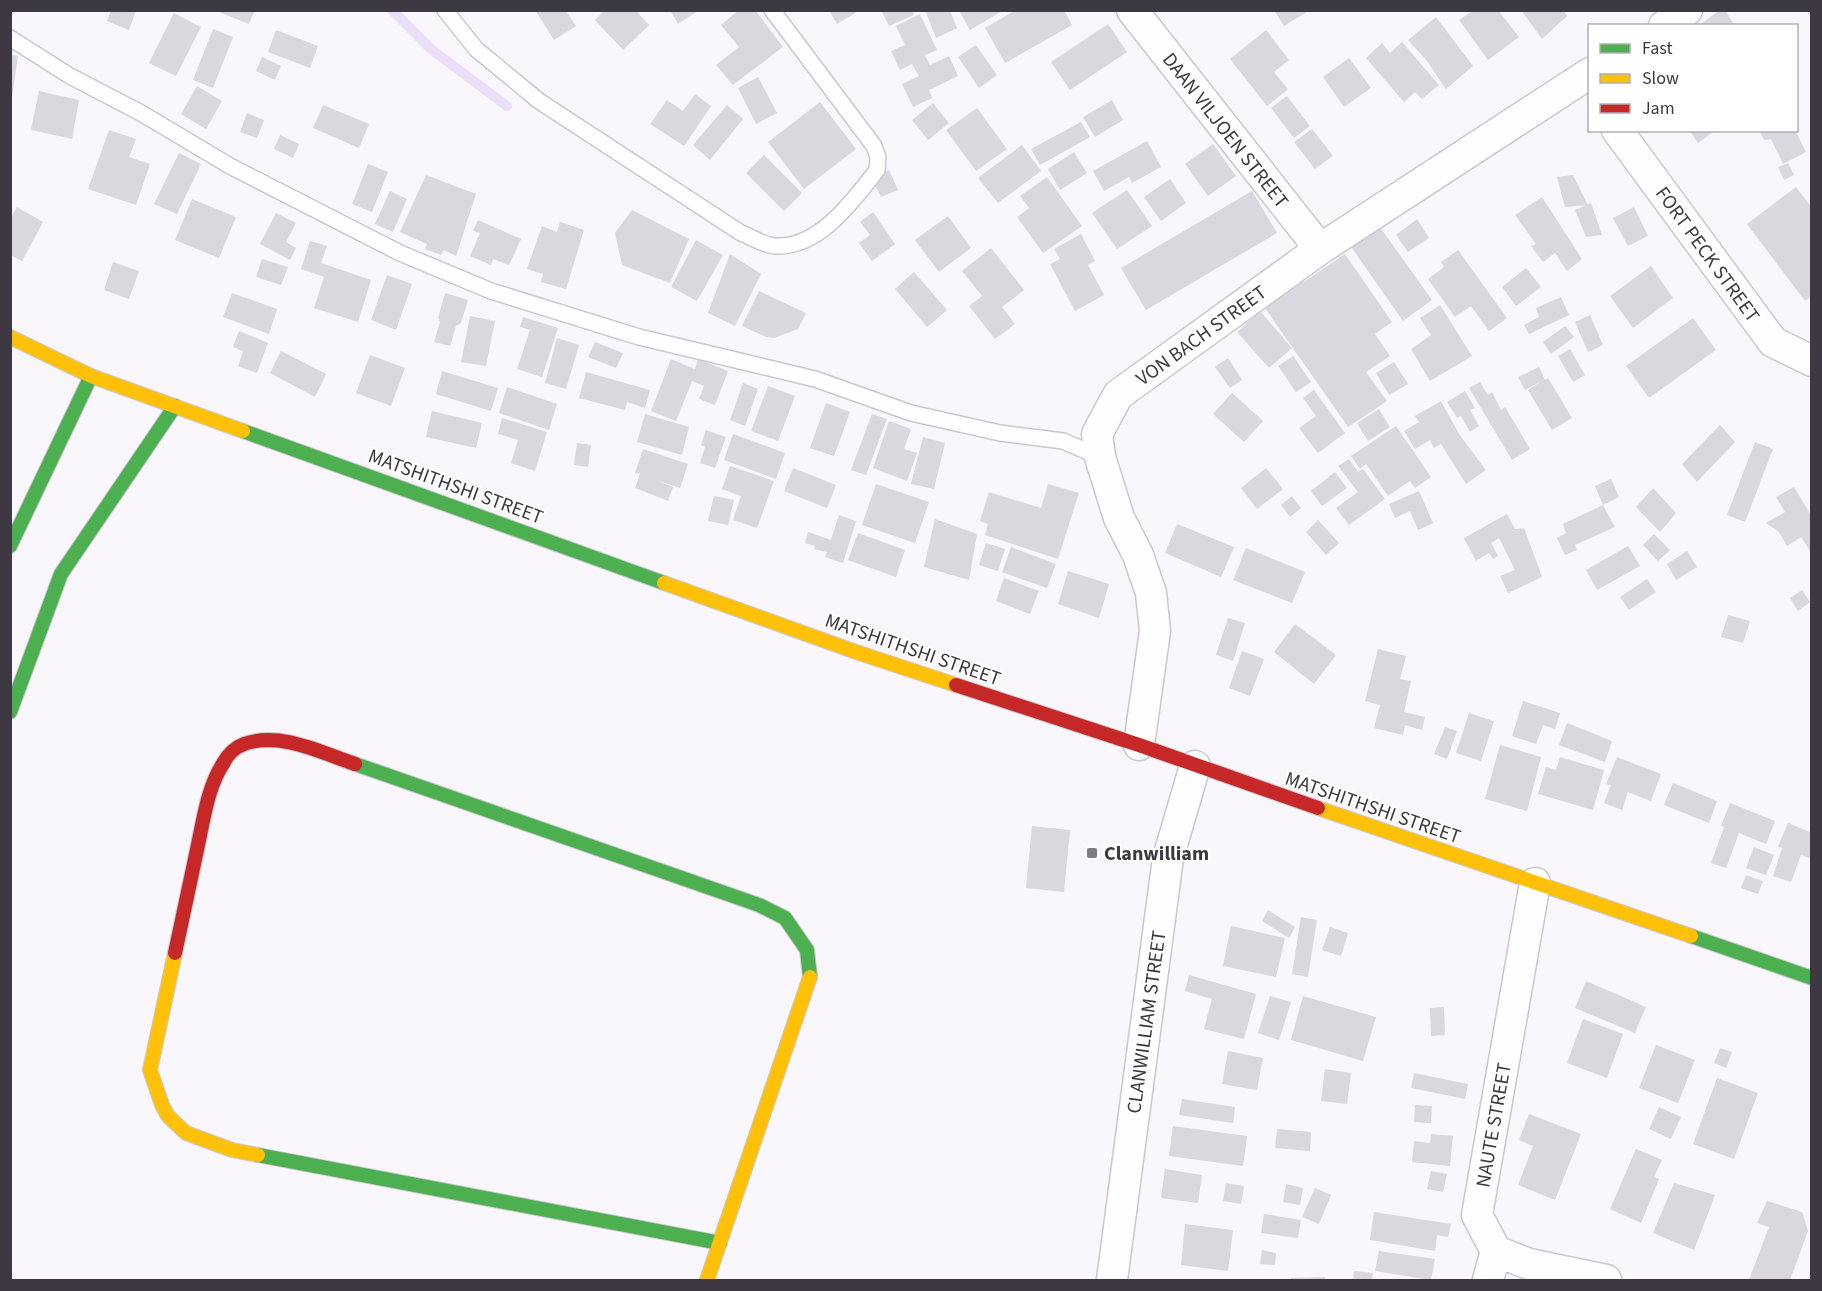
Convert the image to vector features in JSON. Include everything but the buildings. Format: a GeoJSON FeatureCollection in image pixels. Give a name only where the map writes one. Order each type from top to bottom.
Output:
{"type":"FeatureCollection","features":[{"type":"Feature","properties":{"kind":"street","name":"DAAN VILJOEN STREET"},"geometry":{"type":"LineString","coordinates":[[1132,10],[1320,249]]}},
{"type":"Feature","properties":{"kind":"street"},"geometry":{"type":"LineString","coordinates":[[1667,24],[1687,10]]}},
{"type":"Feature","properties":{"kind":"street","name":"VON BACH STREET"},"geometry":{"type":"LineString","coordinates":[[1139,745],[1155,630],[1151,593],[1138,555],[1119,518],[1100,457],[1097,434],[1118,395],[1320,249],[1586,82]]}},
{"type":"Feature","properties":{"kind":"street","name":"FORT PECK STREET"},"geometry":{"type":"LineString","coordinates":[[1618,132],[1773,342],[1812,361]]}},
{"type":"Feature","properties":{"kind":"street","name":"MATSHITHSHI STREET"},"geometry":{"type":"LineString","coordinates":[[10,337],[91,376],[858,653],[1139,745],[1812,978]]}},
{"type":"Feature","properties":{"kind":"street"},"geometry":{"type":"LineString","coordinates":[[10,546],[91,376]]}},
{"type":"Feature","properties":{"kind":"street"},"geometry":{"type":"LineString","coordinates":[[10,712],[61,574],[175,406]]}},
{"type":"Feature","properties":{"kind":"street"},"geometry":{"type":"LineString","coordinates":[[707,1281],[720,1243],[811,974],[807,950],[785,918],[759,905],[294,743],[268,739],[246,743],[224,758],[214,777],[206,808],[150,1070],[158,1099],[176,1128],[199,1140],[232,1150],[720,1243]]}},
{"type":"Feature","properties":{"kind":"street","name":"CLANWILLIAM STREET"},"geometry":{"type":"LineString","coordinates":[[1112,1281],[1168,858],[1195,766]]}},
{"type":"Feature","properties":{"kind":"street","name":"NAUTE STREET"},"geometry":{"type":"LineString","coordinates":[[1496,1251],[1477,1215],[1535,883]]}},
{"type":"Feature","properties":{"kind":"street"},"geometry":{"type":"LineString","coordinates":[[1488,1281],[1496,1251],[1529,1263],[1605,1281]]}},
{"type":"Feature","properties":{"kind":"lane"},"geometry":{"type":"LineString","coordinates":[[445,10],[476,49],[539,101],[741,233],[773,246],[795,245],[824,230],[877,170],[878,158],[874,146],[772,10]]}},
{"type":"Feature","properties":{"kind":"lane"},"geometry":{"type":"LineString","coordinates":[[10,39],[70,76],[141,113],[230,166],[400,253],[491,291],[639,337],[815,379],[911,413],[1000,433],[1063,441],[1100,457]]}},
{"type":"Feature","properties":{"kind":"waterway"},"geometry":{"type":"LineString","coordinates":[[392,10],[431,49],[507,106]]}},
{"type":"Feature","properties":{"kind":"traffic: fast"},"geometry":{"type":"LineString","coordinates":[[10,546],[91,376]]}},
{"type":"Feature","properties":{"kind":"traffic: fast"},"geometry":{"type":"LineString","coordinates":[[10,712],[61,574],[175,406]]}},
{"type":"Feature","properties":{"kind":"traffic: fast"},"geometry":{"type":"LineString","coordinates":[[243,431],[664,583]]}},
{"type":"Feature","properties":{"kind":"traffic: fast"},"geometry":{"type":"LineString","coordinates":[[355,764],[759,905],[785,918],[807,950],[810,977]]}},
{"type":"Feature","properties":{"kind":"traffic: fast"},"geometry":{"type":"LineString","coordinates":[[1691,936],[1812,978]]}},
{"type":"Feature","properties":{"kind":"traffic: fast"},"geometry":{"type":"LineString","coordinates":[[258,1155],[720,1243]]}},
{"type":"Feature","properties":{"kind":"traffic: slow"},"geometry":{"type":"LineString","coordinates":[[10,337],[91,376],[243,431]]}},
{"type":"Feature","properties":{"kind":"traffic: slow"},"geometry":{"type":"LineString","coordinates":[[664,583],[956,685]]}},
{"type":"Feature","properties":{"kind":"traffic: slow"},"geometry":{"type":"LineString","coordinates":[[1318,808],[1691,936]]}},
{"type":"Feature","properties":{"kind":"traffic: slow"},"geometry":{"type":"LineString","coordinates":[[175,953],[150,1070],[162,1105],[168,1116],[186,1133],[232,1150],[258,1155]]}},
{"type":"Feature","properties":{"kind":"traffic: slow"},"geometry":{"type":"LineString","coordinates":[[707,1280],[810,977]]}},
{"type":"Feature","properties":{"kind":"traffic: jam"},"geometry":{"type":"LineString","coordinates":[[956,685],[1139,745],[1318,808]]}},
{"type":"Feature","properties":{"kind":"traffic: jam"},"geometry":{"type":"LineString","coordinates":[[175,953],[207,802],[214,781],[230,754],[244,744],[272,740],[315,749],[355,764]]}},
{"type":"Feature","properties":{"kind":"place","name":"Clanwilliam"},"geometry":{"type":"Point","coordinates":[1092,853]}}]}
